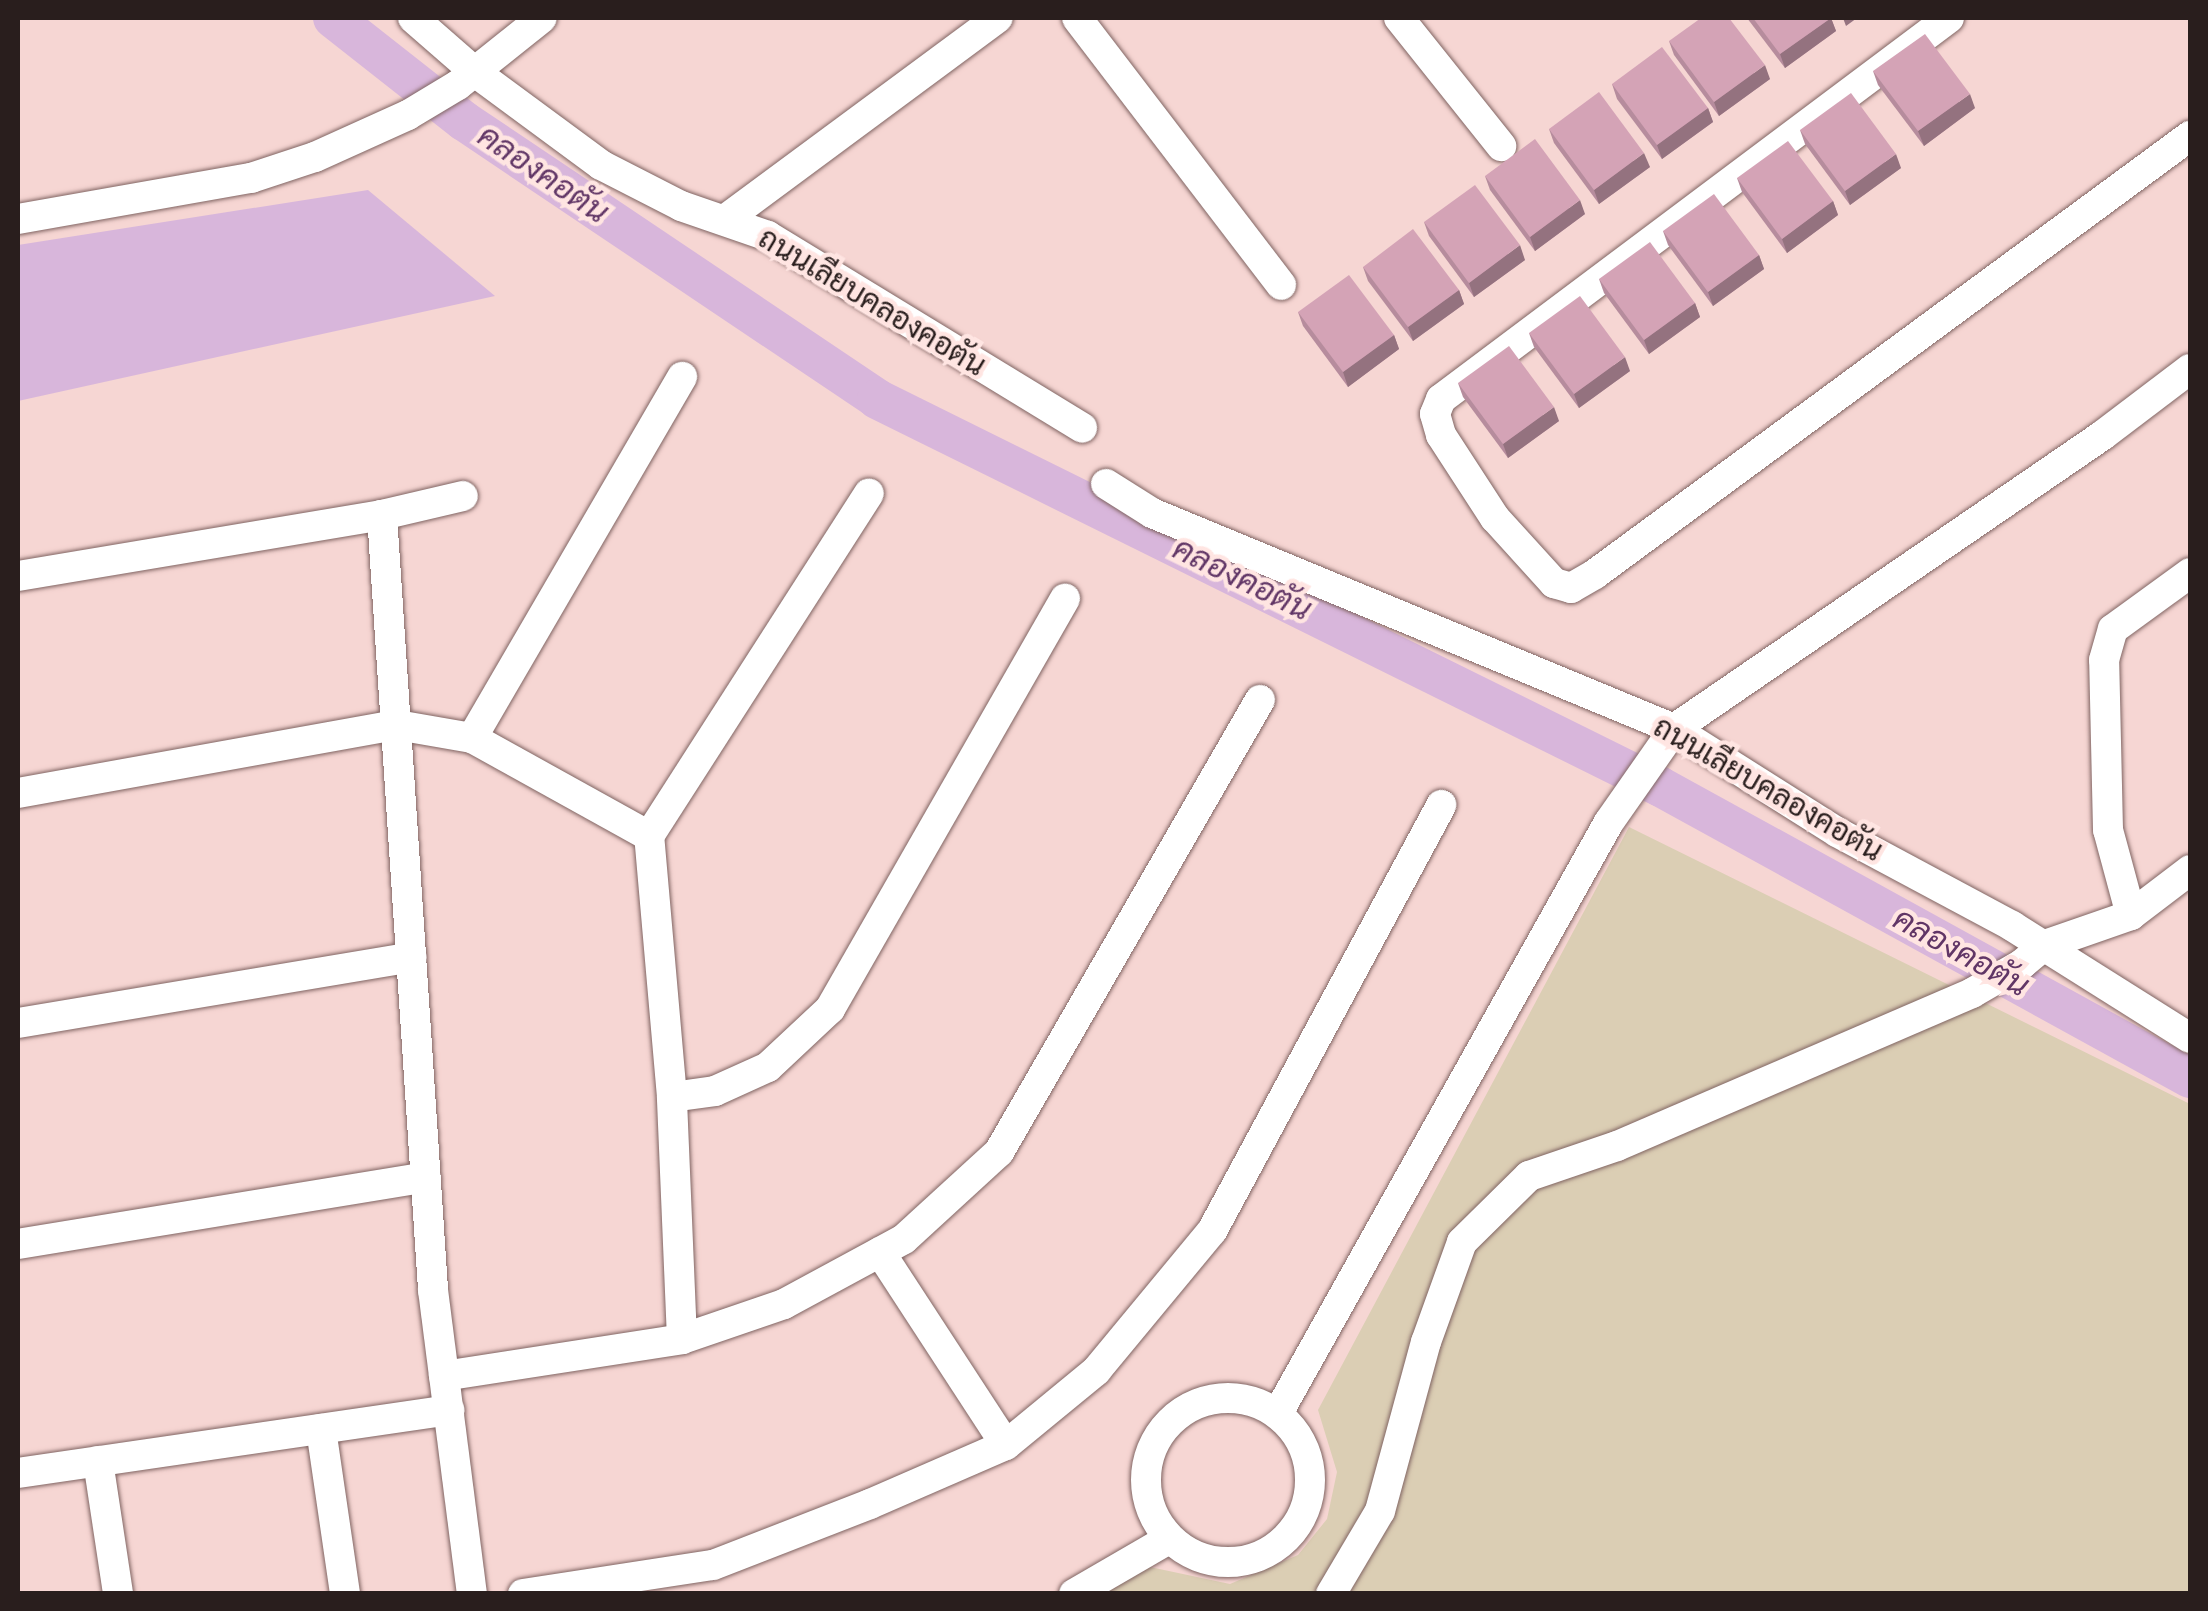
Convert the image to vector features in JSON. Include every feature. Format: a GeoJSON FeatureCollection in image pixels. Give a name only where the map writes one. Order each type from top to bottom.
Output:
{"type":"FeatureCollection","features":[{"type":"Feature","properties":{"kind":"street","name":"ถนนเลียบคลองคอตัน"},"geometry":{"type":"LineString","coordinates":[[413,18],[467,79],[601,164],[681,206],[768,236],[1082,428]]}},
{"type":"Feature","properties":{"kind":"street"},"geometry":{"type":"LineString","coordinates":[[18,219],[250,178],[315,157],[408,115],[467,79],[542,18]]}},
{"type":"Feature","properties":{"kind":"street"},"geometry":{"type":"LineString","coordinates":[[726,219],[998,18]]}},
{"type":"Feature","properties":{"kind":"street"},"geometry":{"type":"LineString","coordinates":[[1076,18],[1281,286]]}},
{"type":"Feature","properties":{"kind":"street"},"geometry":{"type":"LineString","coordinates":[[1398,18],[1502,146]]}},
{"type":"Feature","properties":{"kind":"street"},"geometry":{"type":"LineString","coordinates":[[1950,18],[1440,399],[1435,414],[1441,435],[1495,518],[1554,583],[1572,588],[1594,574],[2190,136]]}},
{"type":"Feature","properties":{"kind":"street"},"geometry":{"type":"LineString","coordinates":[[1278,1413],[1610,822],[1668,740],[2103,435],[2190,368]]}},
{"type":"Feature","properties":{"kind":"street"},"geometry":{"type":"LineString","coordinates":[[472,738],[682,378]]}},
{"type":"Feature","properties":{"kind":"street","name":"ถนนเลียบคลองคอตัน"},"geometry":{"type":"LineString","coordinates":[[1106,484],[1152,513],[1668,740],[1837,832],[2034,955],[2190,1038]]}},
{"type":"Feature","properties":{"kind":"street"},"geometry":{"type":"LineString","coordinates":[[682,1339],[672,1097],[649,836],[868,493]]}},
{"type":"Feature","properties":{"kind":"street"},"geometry":{"type":"LineString","coordinates":[[18,576],[382,515],[463,496]]}},
{"type":"Feature","properties":{"kind":"street"},"geometry":{"type":"LineString","coordinates":[[382,515],[426,1178],[444,1376],[472,1594]]}},
{"type":"Feature","properties":{"kind":"street"},"geometry":{"type":"LineString","coordinates":[[2132,915],[2108,830],[2104,660],[2113,629],[2190,573]]}},
{"type":"Feature","properties":{"kind":"street"},"geometry":{"type":"LineString","coordinates":[[672,1097],[715,1091],[768,1068],[830,1008],[1065,600]]}},
{"type":"Feature","properties":{"kind":"street"},"geometry":{"type":"LineString","coordinates":[[444,1376],[682,1339],[784,1304],[904,1239],[1000,1152],[1260,700]]}},
{"type":"Feature","properties":{"kind":"street"},"geometry":{"type":"LineString","coordinates":[[18,794],[397,725],[472,738],[649,836]]}},
{"type":"Feature","properties":{"kind":"street"},"geometry":{"type":"LineString","coordinates":[[523,1594],[712,1565],[870,1504],[1006,1445],[1096,1371],[1212,1231],[1440,805]]}},
{"type":"Feature","properties":{"kind":"street"},"geometry":{"type":"LineString","coordinates":[[1332,1594],[1380,1511],[1426,1342],[1462,1242],[1529,1176],[1616,1146],[1972,993],[2034,955],[2132,915],[2190,870]]}},
{"type":"Feature","properties":{"kind":"street"},"geometry":{"type":"LineString","coordinates":[[18,1023],[412,957]]}},
{"type":"Feature","properties":{"kind":"street"},"geometry":{"type":"LineString","coordinates":[[18,1244],[426,1178]]}},
{"type":"Feature","properties":{"kind":"street"},"geometry":{"type":"LineString","coordinates":[[880,1252],[1006,1445]]}},
{"type":"Feature","properties":{"kind":"street"},"geometry":{"type":"LineString","coordinates":[[1245,1399],[1278,1413],[1306,1448],[1311,1494],[1292,1535],[1254,1560],[1208,1561],[1169,1539],[1150,1510],[1144,1475],[1154,1441],[1178,1414],[1210,1400],[1245,1399]]}},
{"type":"Feature","properties":{"kind":"street"},"geometry":{"type":"LineString","coordinates":[[18,1473],[449,1410]]}},
{"type":"Feature","properties":{"kind":"street"},"geometry":{"type":"LineString","coordinates":[[321,1429],[345,1594]]}},
{"type":"Feature","properties":{"kind":"street"},"geometry":{"type":"LineString","coordinates":[[98,1461],[118,1594]]}},
{"type":"Feature","properties":{"kind":"street"},"geometry":{"type":"LineString","coordinates":[[1074,1594],[1169,1539]]}},
{"type":"Feature","properties":{"kind":"shaded area"},"geometry":{"type":"Polygon","coordinates":[[[368,190],[495,296],[18,401],[18,245],[368,190]]]}},
{"type":"Feature","properties":{"kind":"shaded area"},"geometry":{"type":"Polygon","coordinates":[[[1629,827],[2190,1104],[2190,1593],[1092,1594],[1150,1567],[1230,1584],[1298,1555],[1327,1519],[1337,1472],[1318,1410],[1629,827]]]}},
{"type":"Feature","properties":{"kind":"building"},"geometry":{"type":"Polygon","coordinates":[[[1701,18],[1729,18],[1765,65],[1714,102],[1669,41],[1701,18]]]}},
{"type":"Feature","properties":{"kind":"building"},"geometry":{"type":"Polygon","coordinates":[[[1753,18],[1831,18],[1780,54],[1753,18]]]}},
{"type":"Feature","properties":{"kind":"building"},"geometry":{"type":"Polygon","coordinates":[[[1925,34],[1970,94],[1918,131],[1873,71],[1925,34]]]}},
{"type":"Feature","properties":{"kind":"building"},"geometry":{"type":"Polygon","coordinates":[[[1662,47],[1708,108],[1657,145],[1612,84],[1662,47]]]}},
{"type":"Feature","properties":{"kind":"building"},"geometry":{"type":"Polygon","coordinates":[[[1599,92],[1644,153],[1594,190],[1549,129],[1599,92]]]}},
{"type":"Feature","properties":{"kind":"building"},"geometry":{"type":"Polygon","coordinates":[[[1851,93],[1896,154],[1845,191],[1800,130],[1851,93]]]}},
{"type":"Feature","properties":{"kind":"building"},"geometry":{"type":"Polygon","coordinates":[[[1535,139],[1580,200],[1530,237],[1485,176],[1535,139]]]}},
{"type":"Feature","properties":{"kind":"building"},"geometry":{"type":"Polygon","coordinates":[[[1788,141],[1833,201],[1782,239],[1737,178],[1788,141]]]}},
{"type":"Feature","properties":{"kind":"building"},"geometry":{"type":"Polygon","coordinates":[[[1475,185],[1520,245],[1469,283],[1424,222],[1475,185]]]}},
{"type":"Feature","properties":{"kind":"building"},"geometry":{"type":"Polygon","coordinates":[[[1714,194],[1759,255],[1708,292],[1663,231],[1714,194]]]}},
{"type":"Feature","properties":{"kind":"building"},"geometry":{"type":"Polygon","coordinates":[[[1413,229],[1459,290],[1408,327],[1363,267],[1413,229]]]}},
{"type":"Feature","properties":{"kind":"building"},"geometry":{"type":"Polygon","coordinates":[[[1650,242],[1695,303],[1644,340],[1599,279],[1650,242]]]}},
{"type":"Feature","properties":{"kind":"building"},"geometry":{"type":"Polygon","coordinates":[[[1349,275],[1394,335],[1343,372],[1298,312],[1349,275]]]}},
{"type":"Feature","properties":{"kind":"building"},"geometry":{"type":"Polygon","coordinates":[[[1580,296],[1625,357],[1574,394],[1529,333],[1580,296]]]}},
{"type":"Feature","properties":{"kind":"building"},"geometry":{"type":"Polygon","coordinates":[[[1509,346],[1554,407],[1503,444],[1458,383],[1509,346]]]}},
{"type":"Feature","properties":{"kind":"waterway","name":"คลองคอตัน"},"geometry":{"type":"LineString","coordinates":[[333,18],[464,121],[877,399],[1659,786],[2190,1078]]}}]}
